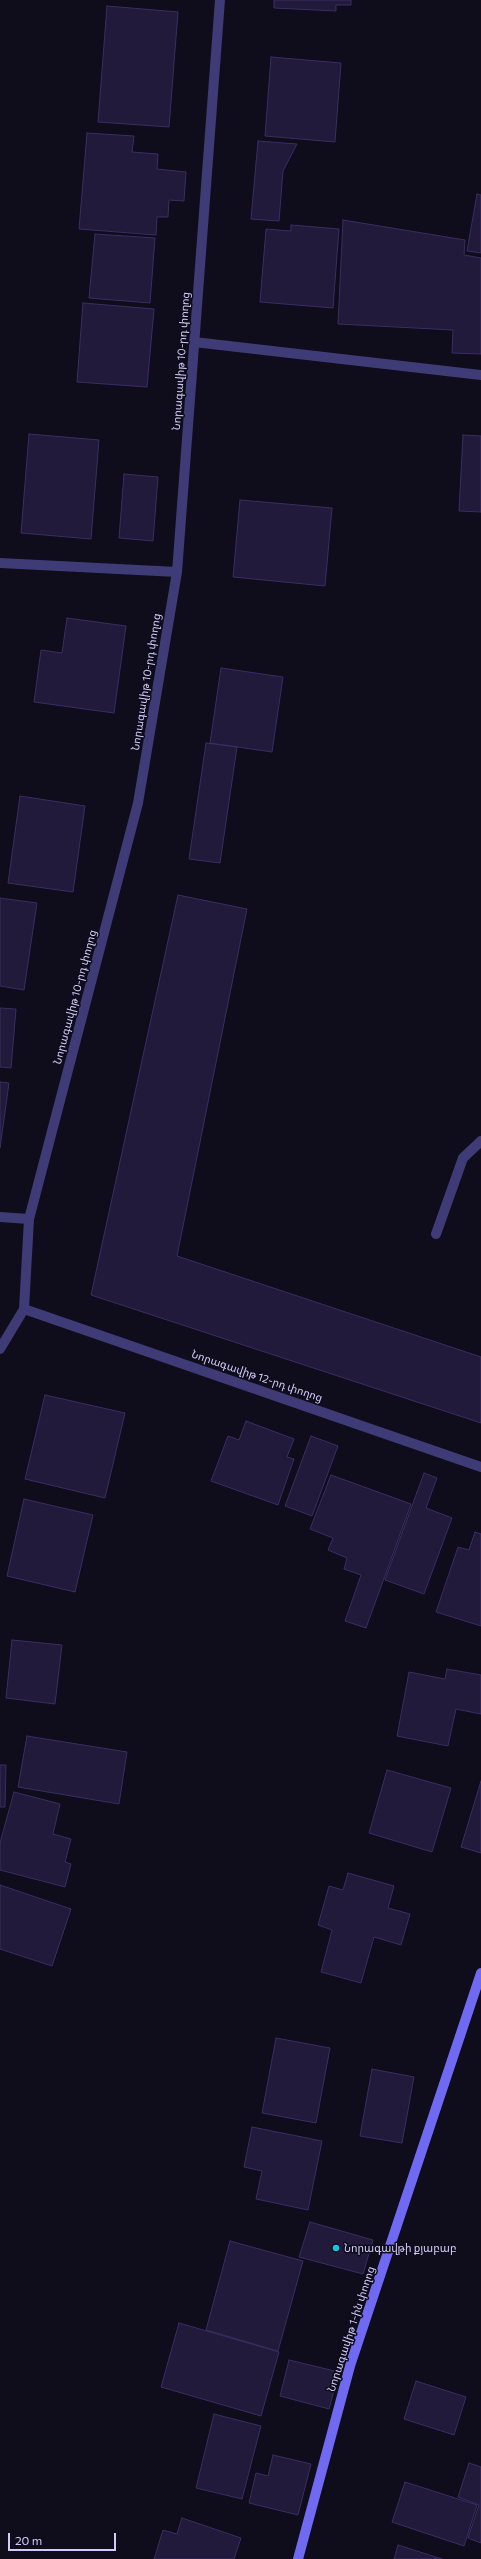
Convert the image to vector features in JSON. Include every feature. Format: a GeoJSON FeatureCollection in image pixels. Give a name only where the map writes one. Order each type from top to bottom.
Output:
{"type":"FeatureCollection","features":[{"type":"Feature","properties":{"kind":"main road","name":"Նորագավիթ 1-ին փողոց"},"geometry":{"type":"LineString","coordinates":[[298,2559],[350,2366],[481,1973]]}},
{"type":"Feature","properties":{"kind":"street","name":"Նորագավիթ 10-րդ փողոց"},"geometry":{"type":"LineString","coordinates":[[0,1348],[24,1309],[30,1219],[138,803],[177,572],[220,0]]}},
{"type":"Feature","properties":{"kind":"street"},"geometry":{"type":"LineString","coordinates":[[194,342],[481,375]]}},
{"type":"Feature","properties":{"kind":"street"},"geometry":{"type":"LineString","coordinates":[[0,563],[177,572]]}},
{"type":"Feature","properties":{"kind":"street"},"geometry":{"type":"LineString","coordinates":[[436,1234],[463,1158],[481,1141]]}},
{"type":"Feature","properties":{"kind":"street"},"geometry":{"type":"LineString","coordinates":[[0,1218],[30,1219]]}},
{"type":"Feature","properties":{"kind":"street","name":"Նորագավիթ 12-րդ փողոց"},"geometry":{"type":"LineString","coordinates":[[24,1309],[481,1467]]}},
{"type":"Feature","properties":{"kind":"building"},"geometry":{"type":"Polygon","coordinates":[[[274,0],[351,0],[351,5],[336,5],[336,11],[274,8],[274,0]]]}},
{"type":"Feature","properties":{"kind":"building"},"geometry":{"type":"Polygon","coordinates":[[[107,6],[178,12],[169,127],[98,122],[107,6]]]}},
{"type":"Feature","properties":{"kind":"building"},"geometry":{"type":"Polygon","coordinates":[[[271,57],[341,63],[335,142],[265,136],[271,57]]]}},
{"type":"Feature","properties":{"kind":"building"},"geometry":{"type":"Polygon","coordinates":[[[87,133],[134,136],[132,152],[158,154],[157,169],[186,172],[184,201],[169,200],[168,217],[157,217],[156,235],[79,229],[87,133]]]}},
{"type":"Feature","properties":{"kind":"building"},"geometry":{"type":"Polygon","coordinates":[[[258,141],[297,144],[283,171],[279,221],[251,219],[258,141]]]}},
{"type":"Feature","properties":{"kind":"building"},"geometry":{"type":"Polygon","coordinates":[[[477,194],[481,195],[481,253],[467,251],[477,194]]]}},
{"type":"Feature","properties":{"kind":"building"},"geometry":{"type":"Polygon","coordinates":[[[343,220],[465,240],[464,255],[481,258],[481,354],[452,353],[453,330],[338,324],[343,220]]]}},
{"type":"Feature","properties":{"kind":"building"},"geometry":{"type":"Polygon","coordinates":[[[291,225],[339,229],[333,308],[260,302],[266,229],[291,231],[291,225]]]}},
{"type":"Feature","properties":{"kind":"building"},"geometry":{"type":"Polygon","coordinates":[[[95,234],[155,238],[150,303],[89,298],[95,234]]]}},
{"type":"Feature","properties":{"kind":"building"},"geometry":{"type":"Polygon","coordinates":[[[83,303],[154,309],[147,387],[77,382],[83,303]]]}},
{"type":"Feature","properties":{"kind":"building"},"geometry":{"type":"Polygon","coordinates":[[[29,434],[99,440],[91,539],[21,533],[29,434]]]}},
{"type":"Feature","properties":{"kind":"building"},"geometry":{"type":"Polygon","coordinates":[[[463,435],[481,436],[481,512],[459,511],[463,435]]]}},
{"type":"Feature","properties":{"kind":"building"},"geometry":{"type":"Polygon","coordinates":[[[124,474],[158,477],[153,541],[119,538],[124,474]]]}},
{"type":"Feature","properties":{"kind":"building"},"geometry":{"type":"Polygon","coordinates":[[[240,500],[332,508],[325,586],[233,577],[240,500]]]}},
{"type":"Feature","properties":{"kind":"building"},"geometry":{"type":"Polygon","coordinates":[[[67,618],[126,626],[114,713],[34,702],[41,650],[62,653],[67,618]]]}},
{"type":"Feature","properties":{"kind":"building"},"geometry":{"type":"Polygon","coordinates":[[[221,668],[283,677],[272,752],[210,743],[221,668]]]}},
{"type":"Feature","properties":{"kind":"building"},"geometry":{"type":"Polygon","coordinates":[[[206,743],[237,747],[220,863],[189,859],[206,743]]]}},
{"type":"Feature","properties":{"kind":"building"},"geometry":{"type":"Polygon","coordinates":[[[20,796],[85,806],[73,892],[8,883],[20,796]]]}},
{"type":"Feature","properties":{"kind":"building"},"geometry":{"type":"Polygon","coordinates":[[[178,895],[247,909],[177,1256],[481,1357],[481,1423],[91,1295],[178,895]]]}},
{"type":"Feature","properties":{"kind":"building"},"geometry":{"type":"Polygon","coordinates":[[[0,898],[37,903],[24,990],[0,986],[0,898]]]}},
{"type":"Feature","properties":{"kind":"building"},"geometry":{"type":"Polygon","coordinates":[[[0,1008],[16,1009],[11,1068],[0,1067],[0,1008]]]}},
{"type":"Feature","properties":{"kind":"building"},"geometry":{"type":"Polygon","coordinates":[[[0,1082],[9,1083],[0,1148],[0,1082]]]}},
{"type":"Feature","properties":{"kind":"building"},"geometry":{"type":"Polygon","coordinates":[[[45,1395],[125,1413],[105,1498],[25,1479],[45,1395]]]}},
{"type":"Feature","properties":{"kind":"building"},"geometry":{"type":"Polygon","coordinates":[[[246,1421],[294,1439],[287,1457],[294,1459],[278,1505],[211,1481],[228,1436],[239,1440],[246,1421]]]}},
{"type":"Feature","properties":{"kind":"building"},"geometry":{"type":"Polygon","coordinates":[[[311,1436],[338,1446],[312,1516],[285,1506],[311,1436]]]}},
{"type":"Feature","properties":{"kind":"building"},"geometry":{"type":"Polygon","coordinates":[[[424,1473],[437,1478],[426,1508],[452,1518],[424,1594],[385,1580],[424,1473]]]}},
{"type":"Feature","properties":{"kind":"building"},"geometry":{"type":"Polygon","coordinates":[[[331,1475],[411,1504],[366,1628],[345,1621],[361,1575],[344,1569],[347,1558],[328,1550],[333,1538],[310,1529],[331,1475]]]}},
{"type":"Feature","properties":{"kind":"building"},"geometry":{"type":"Polygon","coordinates":[[[24,1499],[93,1515],[75,1592],[7,1576],[24,1499]]]}},
{"type":"Feature","properties":{"kind":"building"},"geometry":{"type":"Polygon","coordinates":[[[475,1532],[481,1534],[481,1626],[436,1612],[458,1547],[469,1550],[475,1532]]]}},
{"type":"Feature","properties":{"kind":"building"},"geometry":{"type":"Polygon","coordinates":[[[12,1640],[62,1645],[55,1704],[6,1698],[12,1640]]]}},
{"type":"Feature","properties":{"kind":"building"},"geometry":{"type":"Polygon","coordinates":[[[447,1669],[481,1675],[481,1714],[456,1709],[448,1746],[397,1736],[409,1672],[445,1679],[447,1669]]]}},
{"type":"Feature","properties":{"kind":"building"},"geometry":{"type":"Polygon","coordinates":[[[27,1736],[127,1752],[119,1804],[18,1787],[27,1736]]]}},
{"type":"Feature","properties":{"kind":"building"},"geometry":{"type":"Polygon","coordinates":[[[0,1765],[6,1765],[5,1807],[0,1807],[0,1765]]]}},
{"type":"Feature","properties":{"kind":"building"},"geometry":{"type":"Polygon","coordinates":[[[387,1770],[451,1788],[432,1852],[369,1833],[387,1770]]]}},
{"type":"Feature","properties":{"kind":"building"},"geometry":{"type":"Polygon","coordinates":[[[481,1781],[481,1853],[461,1847],[481,1781]]]}},
{"type":"Feature","properties":{"kind":"building"},"geometry":{"type":"Polygon","coordinates":[[[14,1792],[60,1804],[53,1834],[71,1839],[65,1862],[71,1864],[65,1887],[0,1870],[0,1843],[14,1792]]]}},
{"type":"Feature","properties":{"kind":"building"},"geometry":{"type":"Polygon","coordinates":[[[348,1873],[394,1886],[388,1908],[410,1914],[401,1945],[374,1937],[361,1983],[321,1972],[332,1930],[318,1925],[329,1886],[343,1890],[348,1873]]]}},
{"type":"Feature","properties":{"kind":"building"},"geometry":{"type":"Polygon","coordinates":[[[0,1885],[71,1909],[52,1966],[0,1949],[0,1885]]]}},
{"type":"Feature","properties":{"kind":"building"},"geometry":{"type":"Polygon","coordinates":[[[276,2038],[330,2048],[316,2123],[262,2113],[276,2038]]]}},
{"type":"Feature","properties":{"kind":"building"},"geometry":{"type":"Polygon","coordinates":[[[372,2069],[414,2077],[402,2143],[360,2136],[372,2069]]]}},
{"type":"Feature","properties":{"kind":"building"},"geometry":{"type":"Polygon","coordinates":[[[252,2127],[322,2141],[308,2210],[256,2199],[262,2171],[244,2167],[252,2127]]]}},
{"type":"Feature","properties":{"kind":"building","name":"Նորագավթի քյաբաբ"},"geometry":{"type":"Polygon","coordinates":[[[310,2222],[373,2240],[363,2274],[299,2257],[310,2222]]]}},
{"type":"Feature","properties":{"kind":"building"},"geometry":{"type":"Polygon","coordinates":[[[230,2241],[303,2261],[278,2351],[206,2330],[230,2241]]]}},
{"type":"Feature","properties":{"kind":"building"},"geometry":{"type":"Polygon","coordinates":[[[179,2323],[279,2352],[261,2416],[161,2387],[179,2323]]]}},
{"type":"Feature","properties":{"kind":"building"},"geometry":{"type":"Polygon","coordinates":[[[289,2360],[339,2372],[329,2409],[280,2396],[289,2360]]]}},
{"type":"Feature","properties":{"kind":"building"},"geometry":{"type":"Polygon","coordinates":[[[416,2381],[466,2397],[454,2435],[404,2419],[416,2381]]]}},
{"type":"Feature","properties":{"kind":"building"},"geometry":{"type":"Polygon","coordinates":[[[214,2414],[261,2426],[242,2499],[196,2488],[214,2414]]]}},
{"type":"Feature","properties":{"kind":"building"},"geometry":{"type":"Polygon","coordinates":[[[273,2455],[311,2464],[298,2515],[249,2503],[256,2473],[268,2476],[273,2455]]]}},
{"type":"Feature","properties":{"kind":"building"},"geometry":{"type":"Polygon","coordinates":[[[469,2463],[481,2467],[481,2543],[468,2538],[479,2505],[458,2497],[469,2463]]]}},
{"type":"Feature","properties":{"kind":"building"},"geometry":{"type":"Polygon","coordinates":[[[405,2482],[477,2505],[464,2546],[392,2522],[405,2482]]]}},
{"type":"Feature","properties":{"kind":"building"},"geometry":{"type":"Polygon","coordinates":[[[182,2518],[241,2538],[234,2559],[154,2559],[163,2530],[177,2534],[182,2518]]]}},
{"type":"Feature","properties":{"kind":"building"},"geometry":{"type":"Polygon","coordinates":[[[398,2545],[442,2559],[394,2559],[398,2545]]]}},
{"type":"Feature","properties":{"kind":"place","name":"Նորագավթի քյաբաբ"},"geometry":{"type":"Point","coordinates":[336,2248]}}]}
